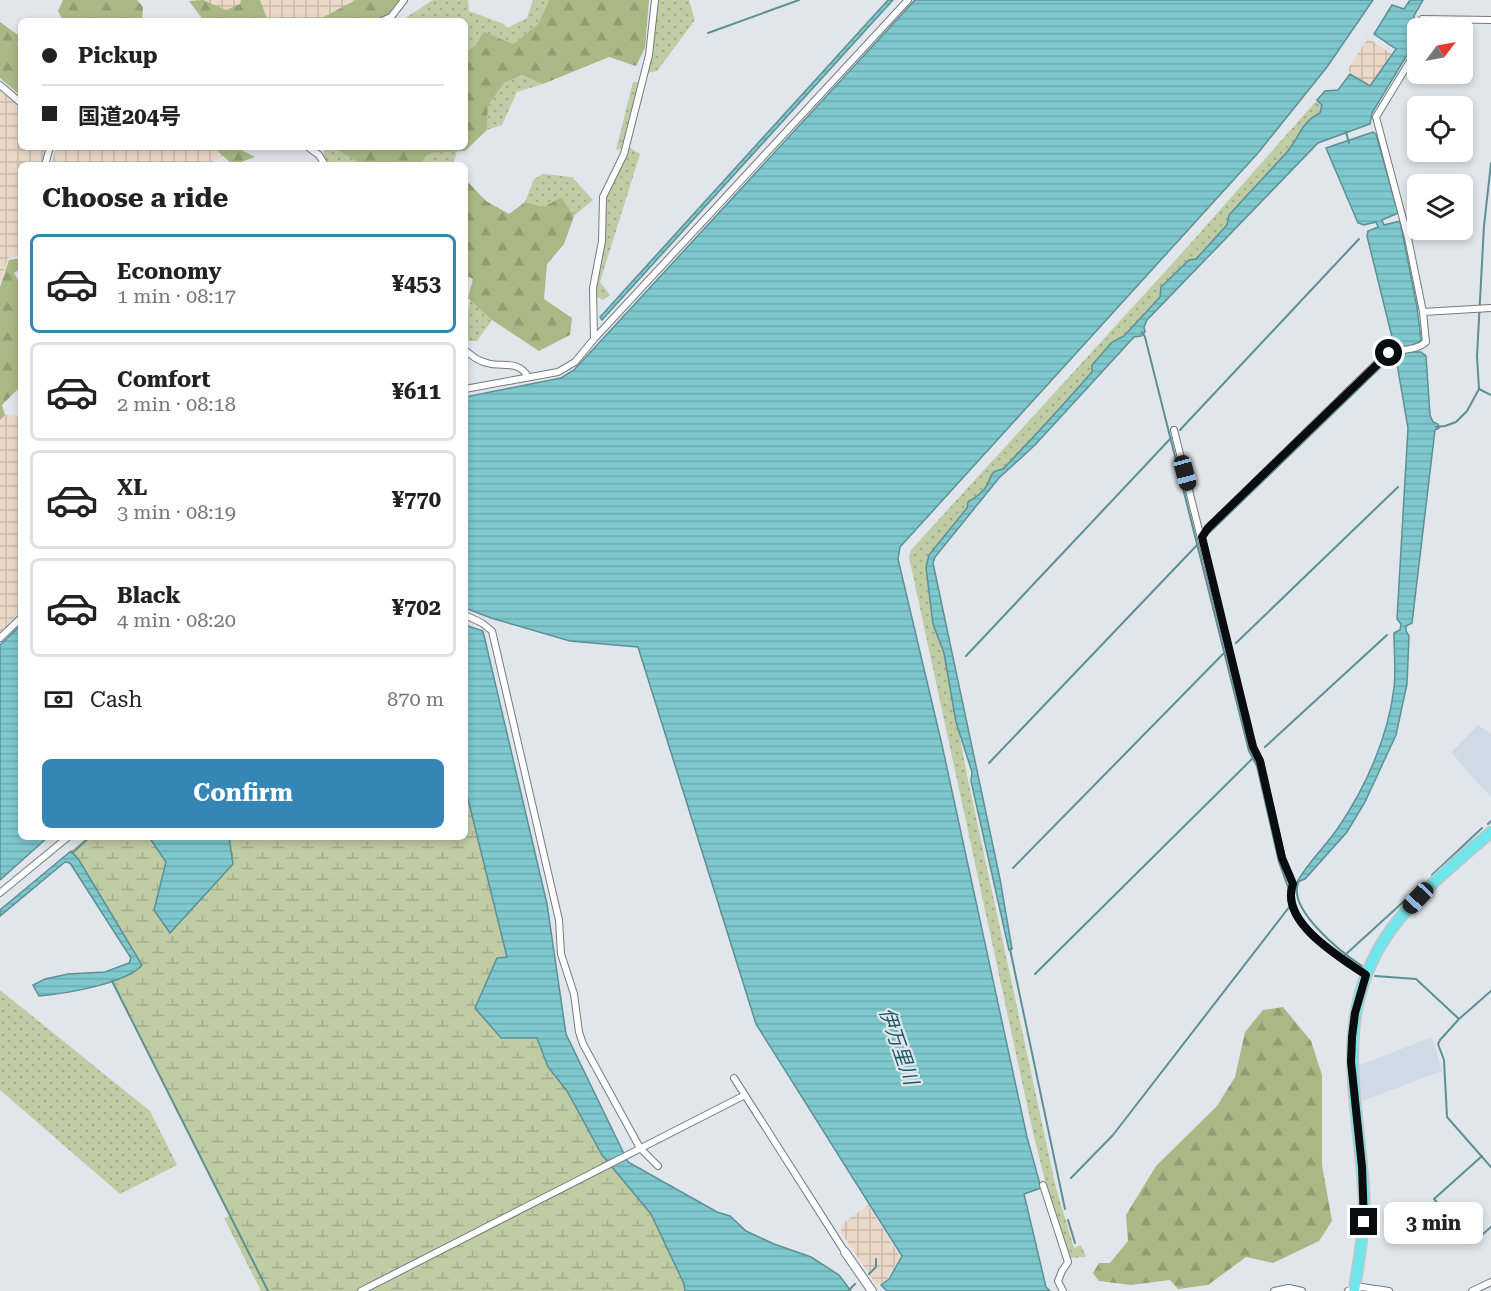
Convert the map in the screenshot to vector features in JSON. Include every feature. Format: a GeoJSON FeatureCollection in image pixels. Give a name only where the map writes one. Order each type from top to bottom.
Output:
{"type":"FeatureCollection","features":[{"type":"Feature","properties":{"kind":"highway"},"geometry":{"type":"LineString","coordinates":[[1352,1290],[1362,1245],[1364,1198],[1351,1062],[1352,1037],[1355,1013],[1366,975],[1381,945],[1404,912],[1491,832]]}},
{"type":"Feature","properties":{"kind":"street"},"geometry":{"type":"LineString","coordinates":[[389,18],[404,0]]}},
{"type":"Feature","properties":{"kind":"street"},"geometry":{"type":"LineString","coordinates":[[594,339],[593,288],[602,241],[603,197],[624,154],[649,55],[655,0]]}},
{"type":"Feature","properties":{"kind":"street"},"geometry":{"type":"LineString","coordinates":[[468,388],[558,372],[567,369],[575,362],[908,0]]}},
{"type":"Feature","properties":{"kind":"street"},"geometry":{"type":"LineString","coordinates":[[1473,20],[1491,20]]}},
{"type":"Feature","properties":{"kind":"street"},"geometry":{"type":"LineString","coordinates":[[1202,537],[1208,528],[1385,355],[1421,347],[1426,342],[1423,312],[1408,238],[1376,117],[1407,66]]}},
{"type":"Feature","properties":{"kind":"street"},"geometry":{"type":"LineString","coordinates":[[0,85],[18,100]]}},
{"type":"Feature","properties":{"kind":"street"},"geometry":{"type":"LineString","coordinates":[[312,150],[323,162]]}},
{"type":"Feature","properties":{"kind":"street"},"geometry":{"type":"LineString","coordinates":[[1423,312],[1487,308]]}},
{"type":"Feature","properties":{"kind":"street"},"geometry":{"type":"LineString","coordinates":[[468,352],[484,363],[511,364],[519,367],[528,376]]}},
{"type":"Feature","properties":{"kind":"street"},"geometry":{"type":"LineString","coordinates":[[1174,430],[1253,747],[1260,761],[1282,858],[1293,884],[1291,889],[1295,911],[1322,946],[1366,975]]}},
{"type":"Feature","properties":{"kind":"street"},"geometry":{"type":"LineString","coordinates":[[468,616],[492,631],[559,920],[561,954],[574,994],[581,1038],[621,1117],[640,1148],[658,1166]]}},
{"type":"Feature","properties":{"kind":"street"},"geometry":{"type":"LineString","coordinates":[[0,638],[18,621]]}},
{"type":"Feature","properties":{"kind":"street"},"geometry":{"type":"LineString","coordinates":[[0,893],[64,840]]}},
{"type":"Feature","properties":{"kind":"street"},"geometry":{"type":"LineString","coordinates":[[734,1078],[872,1291]]}},
{"type":"Feature","properties":{"kind":"street"},"geometry":{"type":"LineString","coordinates":[[362,1291],[745,1095]]}},
{"type":"Feature","properties":{"kind":"street"},"geometry":{"type":"LineString","coordinates":[[1043,1185],[1068,1262],[1058,1281],[1063,1291]]}},
{"type":"Feature","properties":{"kind":"street"},"geometry":{"type":"LineString","coordinates":[[1472,1291],[1491,1282]]}},
{"type":"Feature","properties":{"kind":"street"},"geometry":{"type":"LineString","coordinates":[[1352,1290],[1362,1287],[1389,1291]]}},
{"type":"Feature","properties":{"kind":"street"},"geometry":{"type":"LineString","coordinates":[[1274,1291],[1289,1288],[1302,1291]]}},
{"type":"Feature","properties":{"kind":"shaded area"},"geometry":{"type":"Polygon","coordinates":[[[194,0],[366,0],[332,18],[250,18],[226,13],[194,0]]]}},
{"type":"Feature","properties":{"kind":"shaded area"},"geometry":{"type":"Polygon","coordinates":[[[1368,38],[1392,54],[1369,86],[1347,70],[1368,38]]]}},
{"type":"Feature","properties":{"kind":"shaded area"},"geometry":{"type":"Polygon","coordinates":[[[0,90],[18,105],[18,150],[46,150],[42,162],[18,162],[18,256],[8,258],[0,283],[0,90]]]}},
{"type":"Feature","properties":{"kind":"shaded area"},"geometry":{"type":"Polygon","coordinates":[[[55,150],[216,150],[223,156],[213,162],[52,162],[55,150]]]}},
{"type":"Feature","properties":{"kind":"shaded area"},"geometry":{"type":"Polygon","coordinates":[[[5,415],[18,416],[18,615],[0,633],[0,420],[5,415]]]}},
{"type":"Feature","properties":{"kind":"shaded area"},"geometry":{"type":"Polygon","coordinates":[[[1478,725],[1491,734],[1491,797],[1451,753],[1478,725]]]}},
{"type":"Feature","properties":{"kind":"shaded area"},"geometry":{"type":"Polygon","coordinates":[[[1432,1037],[1442,1071],[1362,1101],[1358,1066],[1432,1037]]]}},
{"type":"Feature","properties":{"kind":"shaded area"},"geometry":{"type":"Polygon","coordinates":[[[868,1205],[900,1257],[887,1279],[877,1286],[841,1232],[842,1224],[868,1205]]]}},
{"type":"Feature","properties":{"kind":"green space"},"geometry":{"type":"Polygon","coordinates":[[[63,0],[137,0],[143,7],[142,18],[62,18],[58,11],[63,0]]]}},
{"type":"Feature","properties":{"kind":"green space"},"geometry":{"type":"Polygon","coordinates":[[[203,0],[226,10],[240,4],[241,0],[260,0],[267,18],[202,18],[189,1],[203,0]]]}},
{"type":"Feature","properties":{"kind":"green space"},"geometry":{"type":"Polygon","coordinates":[[[356,0],[400,0],[389,15],[380,18],[322,18],[356,0]]]}},
{"type":"Feature","properties":{"kind":"green space"},"geometry":{"type":"Polygon","coordinates":[[[433,0],[468,0],[469,11],[504,24],[507,28],[527,18],[533,0],[549,0],[538,24],[513,44],[475,46],[468,50],[468,18],[406,18],[433,0]]]}},
{"type":"Feature","properties":{"kind":"green space"},"geometry":{"type":"Polygon","coordinates":[[[549,0],[649,0],[645,48],[636,66],[609,57],[543,84],[522,75],[504,83],[488,106],[487,130],[468,148],[468,50],[475,46],[484,32],[513,44],[538,24],[549,0]]]}},
{"type":"Feature","properties":{"kind":"green space"},"geometry":{"type":"Polygon","coordinates":[[[658,0],[689,0],[695,20],[657,71],[647,73],[652,54],[658,0]]]}},
{"type":"Feature","properties":{"kind":"green space"},"geometry":{"type":"Polygon","coordinates":[[[0,22],[18,35],[18,93],[0,78],[0,22]]]}},
{"type":"Feature","properties":{"kind":"green space"},"geometry":{"type":"Polygon","coordinates":[[[522,75],[543,84],[517,92],[502,125],[487,130],[488,106],[504,83],[522,75]]]}},
{"type":"Feature","properties":{"kind":"green space"},"geometry":{"type":"Polygon","coordinates":[[[633,82],[639,82],[621,149],[616,150],[633,82]]]}},
{"type":"Feature","properties":{"kind":"green space"},"geometry":{"type":"Polygon","coordinates":[[[1317,100],[1322,105],[1320,113],[1309,120],[1287,152],[1229,215],[1227,225],[1196,259],[1189,260],[1162,287],[1160,297],[1124,336],[1112,342],[1092,365],[1092,372],[1059,409],[1003,469],[992,474],[987,485],[968,502],[967,508],[929,555],[933,624],[944,653],[968,780],[1056,1188],[1074,1248],[1081,1245],[1086,1257],[1069,1258],[1047,1189],[1032,1128],[909,557],[911,550],[1182,253],[1317,100]]]}},
{"type":"Feature","properties":{"kind":"green space"},"geometry":{"type":"Polygon","coordinates":[[[629,147],[640,154],[600,282],[610,295],[603,300],[596,296],[596,285],[605,242],[607,194],[627,157],[629,147]]]}},
{"type":"Feature","properties":{"kind":"green space"},"geometry":{"type":"Polygon","coordinates":[[[216,150],[242,150],[255,157],[241,162],[230,162],[216,150]]]}},
{"type":"Feature","properties":{"kind":"green space"},"geometry":{"type":"Polygon","coordinates":[[[325,150],[339,150],[358,162],[327,162],[323,155],[325,150]]]}},
{"type":"Feature","properties":{"kind":"green space"},"geometry":{"type":"Polygon","coordinates":[[[338,150],[466,150],[429,153],[422,162],[358,162],[338,150]]]}},
{"type":"Feature","properties":{"kind":"green space"},"geometry":{"type":"Polygon","coordinates":[[[457,151],[454,162],[422,162],[429,153],[457,151]]]}},
{"type":"Feature","properties":{"kind":"green space"},"geometry":{"type":"Polygon","coordinates":[[[543,174],[572,177],[593,200],[574,216],[561,197],[544,207],[525,202],[534,179],[543,174]]]}},
{"type":"Feature","properties":{"kind":"green space"},"geometry":{"type":"Polygon","coordinates":[[[468,182],[486,201],[509,214],[525,202],[544,207],[561,197],[574,216],[564,244],[547,264],[544,299],[572,318],[570,335],[539,351],[492,320],[468,298],[473,279],[468,276],[468,182]]]}},
{"type":"Feature","properties":{"kind":"green space"},"geometry":{"type":"Polygon","coordinates":[[[18,258],[18,270],[14,273],[18,280],[18,389],[2,405],[5,415],[0,420],[0,287],[9,260],[18,258]]]}},
{"type":"Feature","properties":{"kind":"green space"},"geometry":{"type":"Polygon","coordinates":[[[471,299],[492,320],[477,341],[468,341],[468,310],[471,299]]]}},
{"type":"Feature","properties":{"kind":"green space"},"geometry":{"type":"Polygon","coordinates":[[[468,799],[507,958],[501,1038],[537,1038],[548,1067],[567,1091],[602,1155],[651,1214],[684,1284],[685,1291],[261,1291],[224,1218],[230,1216],[112,981],[138,970],[79,860],[71,851],[84,840],[151,840],[166,862],[154,910],[233,864],[229,840],[468,840],[468,799]]]}},
{"type":"Feature","properties":{"kind":"green space"},"geometry":{"type":"Polygon","coordinates":[[[0,990],[150,1111],[177,1165],[120,1194],[0,1090],[0,990]]]}},
{"type":"Feature","properties":{"kind":"green space"},"geometry":{"type":"Polygon","coordinates":[[[1283,1007],[1311,1041],[1322,1075],[1322,1165],[1332,1221],[1319,1241],[1273,1263],[1246,1257],[1208,1285],[1178,1289],[1170,1280],[1131,1285],[1099,1281],[1093,1273],[1099,1263],[1110,1263],[1128,1241],[1126,1215],[1156,1166],[1217,1106],[1235,1077],[1245,1032],[1263,1010],[1283,1007]]]}},
{"type":"Feature","properties":{"kind":"water"},"geometry":{"type":"Polygon","coordinates":[[[888,0],[893,0],[602,320],[600,317],[888,0]]]}},
{"type":"Feature","properties":{"kind":"water","name":"伊万里川"},"geometry":{"type":"Polygon","coordinates":[[[915,0],[1373,0],[1327,67],[1258,153],[900,547],[898,559],[942,745],[1027,1137],[1041,1188],[1024,1194],[1046,1287],[1050,1291],[887,1291],[881,1285],[889,1279],[902,1256],[756,1024],[638,647],[570,641],[468,609],[468,396],[561,378],[574,370],[915,0]]]}},
{"type":"Feature","properties":{"kind":"water"},"geometry":{"type":"Polygon","coordinates":[[[1410,0],[1423,0],[1414,18],[1407,18],[1407,55],[1372,113],[1370,124],[1318,143],[1147,320],[1144,327],[1145,332],[1141,336],[1134,337],[1035,445],[999,478],[935,557],[933,563],[1000,879],[1012,949],[1009,950],[971,781],[972,772],[956,722],[944,653],[933,624],[926,567],[929,555],[967,508],[968,502],[987,485],[993,472],[1003,469],[1059,409],[1092,372],[1092,365],[1112,342],[1124,336],[1160,297],[1161,287],[1189,260],[1196,259],[1227,225],[1229,215],[1287,152],[1309,120],[1320,113],[1322,105],[1317,100],[1325,91],[1338,90],[1350,74],[1370,86],[1396,49],[1374,34],[1392,5],[1404,9],[1410,0]]]}},
{"type":"Feature","properties":{"kind":"water"},"geometry":{"type":"Polygon","coordinates":[[[1373,132],[1376,134],[1398,213],[1382,220],[1384,225],[1400,221],[1417,307],[1421,340],[1410,346],[1410,352],[1421,352],[1426,356],[1430,415],[1439,428],[1435,430],[1412,623],[1406,626],[1409,636],[1407,684],[1396,735],[1365,802],[1347,832],[1305,879],[1297,882],[1348,812],[1374,761],[1391,706],[1395,681],[1394,633],[1400,630],[1401,624],[1397,619],[1408,428],[1396,358],[1406,353],[1404,346],[1394,345],[1367,236],[1368,231],[1378,227],[1376,222],[1364,225],[1358,223],[1326,148],[1373,132]]]}},
{"type":"Feature","properties":{"kind":"water"},"geometry":{"type":"Polygon","coordinates":[[[468,626],[483,631],[547,904],[566,1034],[628,1162],[717,1212],[730,1216],[746,1231],[811,1257],[839,1275],[851,1291],[685,1291],[684,1284],[651,1214],[602,1155],[567,1091],[548,1067],[537,1038],[501,1038],[475,1008],[497,958],[507,957],[468,799],[468,626]]]}},
{"type":"Feature","properties":{"kind":"water"},"geometry":{"type":"Polygon","coordinates":[[[18,628],[18,840],[45,840],[0,880],[0,645],[18,628]]]}},
{"type":"Feature","properties":{"kind":"water"},"geometry":{"type":"Polygon","coordinates":[[[151,840],[229,840],[233,864],[170,933],[154,910],[166,862],[151,840]]]}},
{"type":"Feature","properties":{"kind":"water"},"geometry":{"type":"Polygon","coordinates":[[[71,851],[79,860],[142,965],[123,978],[109,983],[39,996],[33,985],[45,979],[68,974],[105,972],[129,963],[131,958],[70,863],[65,862],[0,916],[0,910],[71,851]]]}},
{"type":"Feature","properties":{"kind":"waterway"},"geometry":{"type":"LineString","coordinates":[[708,33],[799,0]]}},
{"type":"Feature","properties":{"kind":"waterway"},"geometry":{"type":"LineString","coordinates":[[1346,132],[1349,143]]}},
{"type":"Feature","properties":{"kind":"waterway"},"geometry":{"type":"LineString","coordinates":[[1436,427],[1456,422],[1467,411],[1479,389],[1477,356],[1484,226],[1491,163]]}},
{"type":"Feature","properties":{"kind":"waterway"},"geometry":{"type":"LineString","coordinates":[[1180,430],[1359,239]]}},
{"type":"Feature","properties":{"kind":"waterway"},"geometry":{"type":"LineString","coordinates":[[1142,332],[1249,751],[1257,766],[1279,862],[1291,890]]}},
{"type":"Feature","properties":{"kind":"waterway"},"geometry":{"type":"LineString","coordinates":[[1210,532],[1387,361]]}},
{"type":"Feature","properties":{"kind":"waterway"},"geometry":{"type":"LineString","coordinates":[[1479,389],[1491,395]]}},
{"type":"Feature","properties":{"kind":"waterway"},"geometry":{"type":"LineString","coordinates":[[966,656],[1171,438]]}},
{"type":"Feature","properties":{"kind":"waterway"},"geometry":{"type":"LineString","coordinates":[[1236,643],[1398,487]]}},
{"type":"Feature","properties":{"kind":"waterway"},"geometry":{"type":"LineString","coordinates":[[989,763],[1198,544]]}},
{"type":"Feature","properties":{"kind":"waterway"},"geometry":{"type":"LineString","coordinates":[[1265,747],[1387,635]]}},
{"type":"Feature","properties":{"kind":"waterway"},"geometry":{"type":"LineString","coordinates":[[1013,868],[1223,654]]}},
{"type":"Feature","properties":{"kind":"waterway"},"geometry":{"type":"LineString","coordinates":[[1035,974],[1252,759]]}},
{"type":"Feature","properties":{"kind":"waterway"},"geometry":{"type":"LineString","coordinates":[[1488,824],[1491,821]]}},
{"type":"Feature","properties":{"kind":"waterway"},"geometry":{"type":"LineString","coordinates":[[1432,875],[1482,828]]}},
{"type":"Feature","properties":{"kind":"waterway"},"geometry":{"type":"LineString","coordinates":[[72,853],[87,840]]}},
{"type":"Feature","properties":{"kind":"waterway"},"geometry":{"type":"LineString","coordinates":[[1299,881],[1297,892],[1300,904],[1308,916],[1330,941],[1362,966]]}},
{"type":"Feature","properties":{"kind":"waterway"},"geometry":{"type":"LineString","coordinates":[[1345,955],[1424,883]]}},
{"type":"Feature","properties":{"kind":"waterway"},"geometry":{"type":"LineString","coordinates":[[1071,1178],[1113,1135],[1290,906]]}},
{"type":"Feature","properties":{"kind":"waterway"},"geometry":{"type":"LineString","coordinates":[[1010,949],[1065,1209]]}},
{"type":"Feature","properties":{"kind":"waterway"},"geometry":{"type":"LineString","coordinates":[[1375,976],[1416,979],[1459,1019]]}},
{"type":"Feature","properties":{"kind":"waterway"},"geometry":{"type":"LineString","coordinates":[[112,981],[268,1291]]}},
{"type":"Feature","properties":{"kind":"waterway"},"geometry":{"type":"LineString","coordinates":[[1491,991],[1459,1019],[1438,1044],[1444,1060],[1447,1117],[1491,1167]]}},
{"type":"Feature","properties":{"kind":"waterway"},"geometry":{"type":"LineString","coordinates":[[1482,1156],[1434,1199],[1473,1243],[1491,1227]]}},
{"type":"Feature","properties":{"kind":"waterway"},"geometry":{"type":"LineString","coordinates":[[1068,1220],[1075,1243]]}},
{"type":"Feature","properties":{"kind":"waterway"},"geometry":{"type":"LineString","coordinates":[[869,1274],[876,1267],[876,1259]]}},
{"type":"Feature","properties":{"kind":"waterway"},"geometry":{"type":"LineString","coordinates":[[848,1291],[855,1284]]}},
{"type":"Feature","properties":{"kind":"route"},"geometry":{"type":"LineString","coordinates":[[1364,1222],[1362,1167],[1351,1062],[1355,1013],[1366,975],[1322,946],[1295,911],[1290,899],[1289,892],[1293,884],[1282,858],[1260,761],[1253,747],[1202,537],[1208,528],[1389,353]]}}]}
